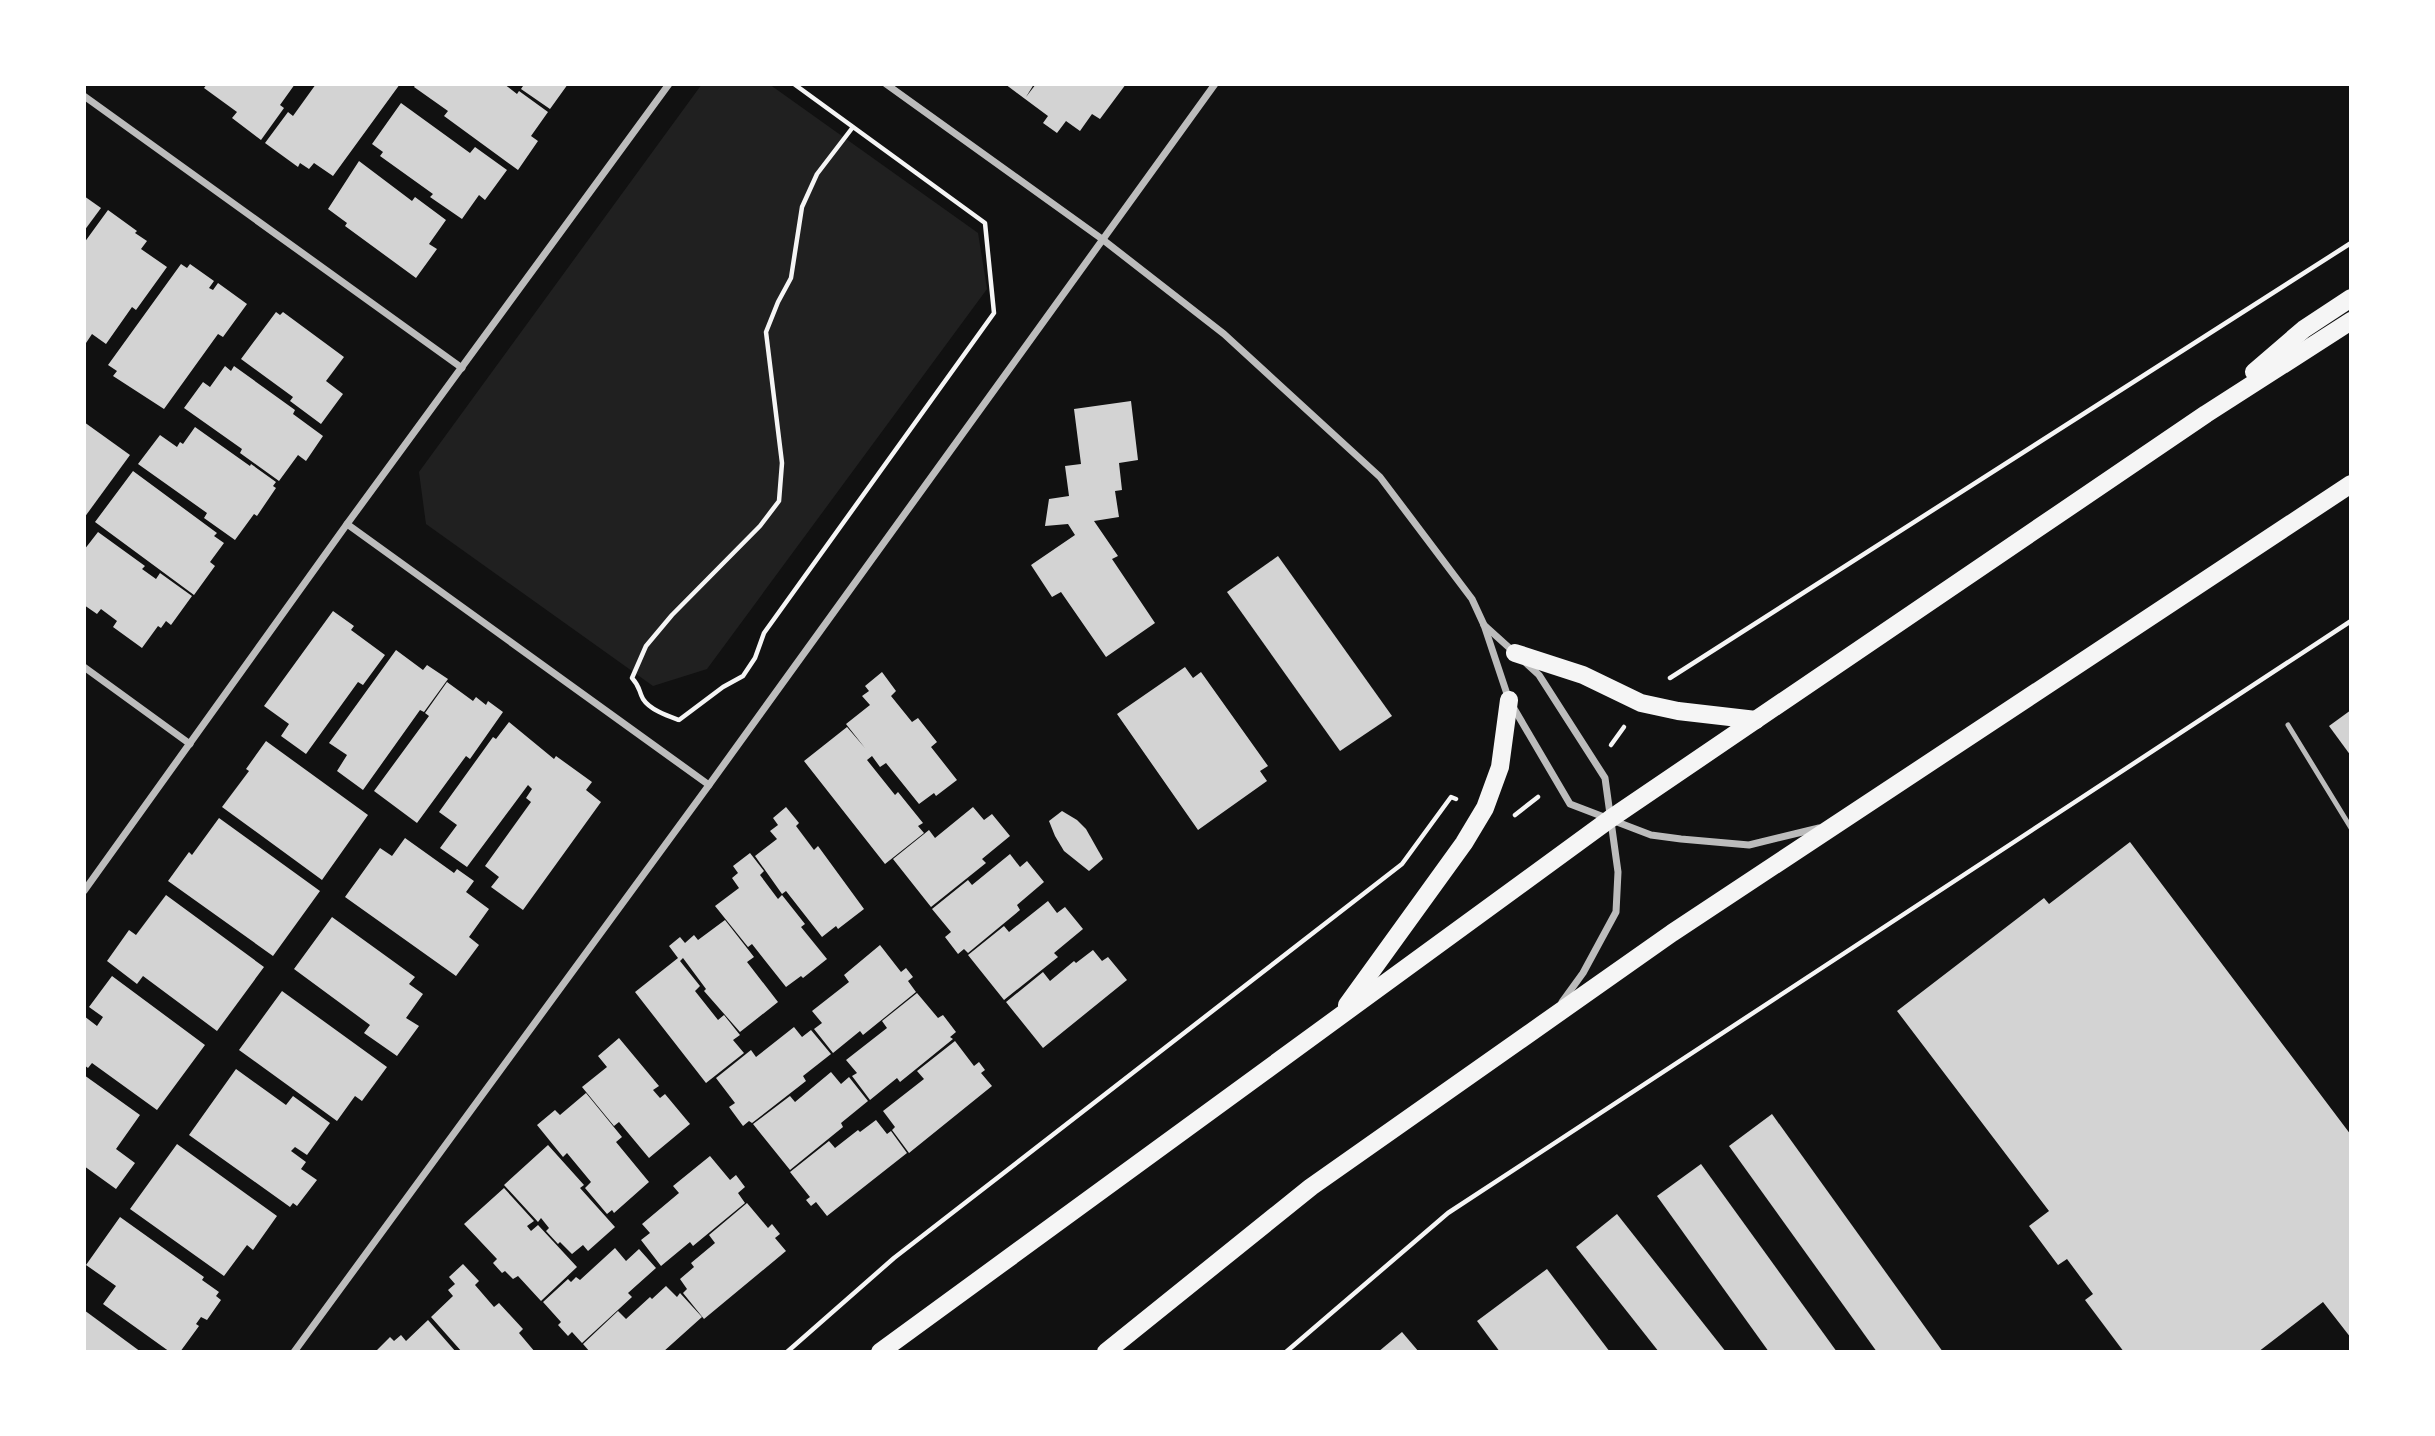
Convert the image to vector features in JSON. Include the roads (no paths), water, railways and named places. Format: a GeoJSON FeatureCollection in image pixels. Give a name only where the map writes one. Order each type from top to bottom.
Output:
{"type":"FeatureCollection","features":[{"type":"Feature","properties":{"kind":"main road"},"geometry":{"type":"LineString","coordinates":[[2207,414],[2304,329],[2351,298]]}},
{"type":"Feature","properties":{"kind":"main road"},"geometry":{"type":"LineString","coordinates":[[880,1352],[1610,819],[2207,414],[2351,321]]}},
{"type":"Feature","properties":{"kind":"main road"},"geometry":{"type":"LineString","coordinates":[[1106,1352],[1311,1187],[1672,933],[2351,484]]}},
{"type":"Feature","properties":{"kind":"main road"},"geometry":{"type":"LineString","coordinates":[[1515,653],[1583,675],[1642,703],[1678,711],[1756,720]]}},
{"type":"Feature","properties":{"kind":"main road"},"geometry":{"type":"LineString","coordinates":[[1336,1019],[1464,843],[1485,808],[1500,766],[1509,700]]}},
{"type":"Feature","properties":{"kind":"street"},"geometry":{"type":"LineString","coordinates":[[84,891],[347,524],[669,84]]}},
{"type":"Feature","properties":{"kind":"street"},"geometry":{"type":"LineString","coordinates":[[886,84],[1102,239],[1224,334],[1380,477],[1472,599],[1484,625],[1509,700],[1570,804],[1651,835],[1749,845],[1834,825]]}},
{"type":"Feature","properties":{"kind":"street"},"geometry":{"type":"LineString","coordinates":[[294,1352],[709,785],[1215,84]]}},
{"type":"Feature","properties":{"kind":"street"},"geometry":{"type":"LineString","coordinates":[[84,96],[462,368]]}},
{"type":"Feature","properties":{"kind":"street"},"geometry":{"type":"LineString","coordinates":[[347,524],[709,785]]}},
{"type":"Feature","properties":{"kind":"street"},"geometry":{"type":"LineString","coordinates":[[1484,625],[1539,675],[1605,778],[1618,872],[1616,912],[1583,973],[1551,1018]]}},
{"type":"Feature","properties":{"kind":"street"},"geometry":{"type":"LineString","coordinates":[[84,667],[190,744]]}},
{"type":"Feature","properties":{"kind":"lane"},"geometry":{"type":"LineString","coordinates":[[2288,725],[2351,828]]}}]}
